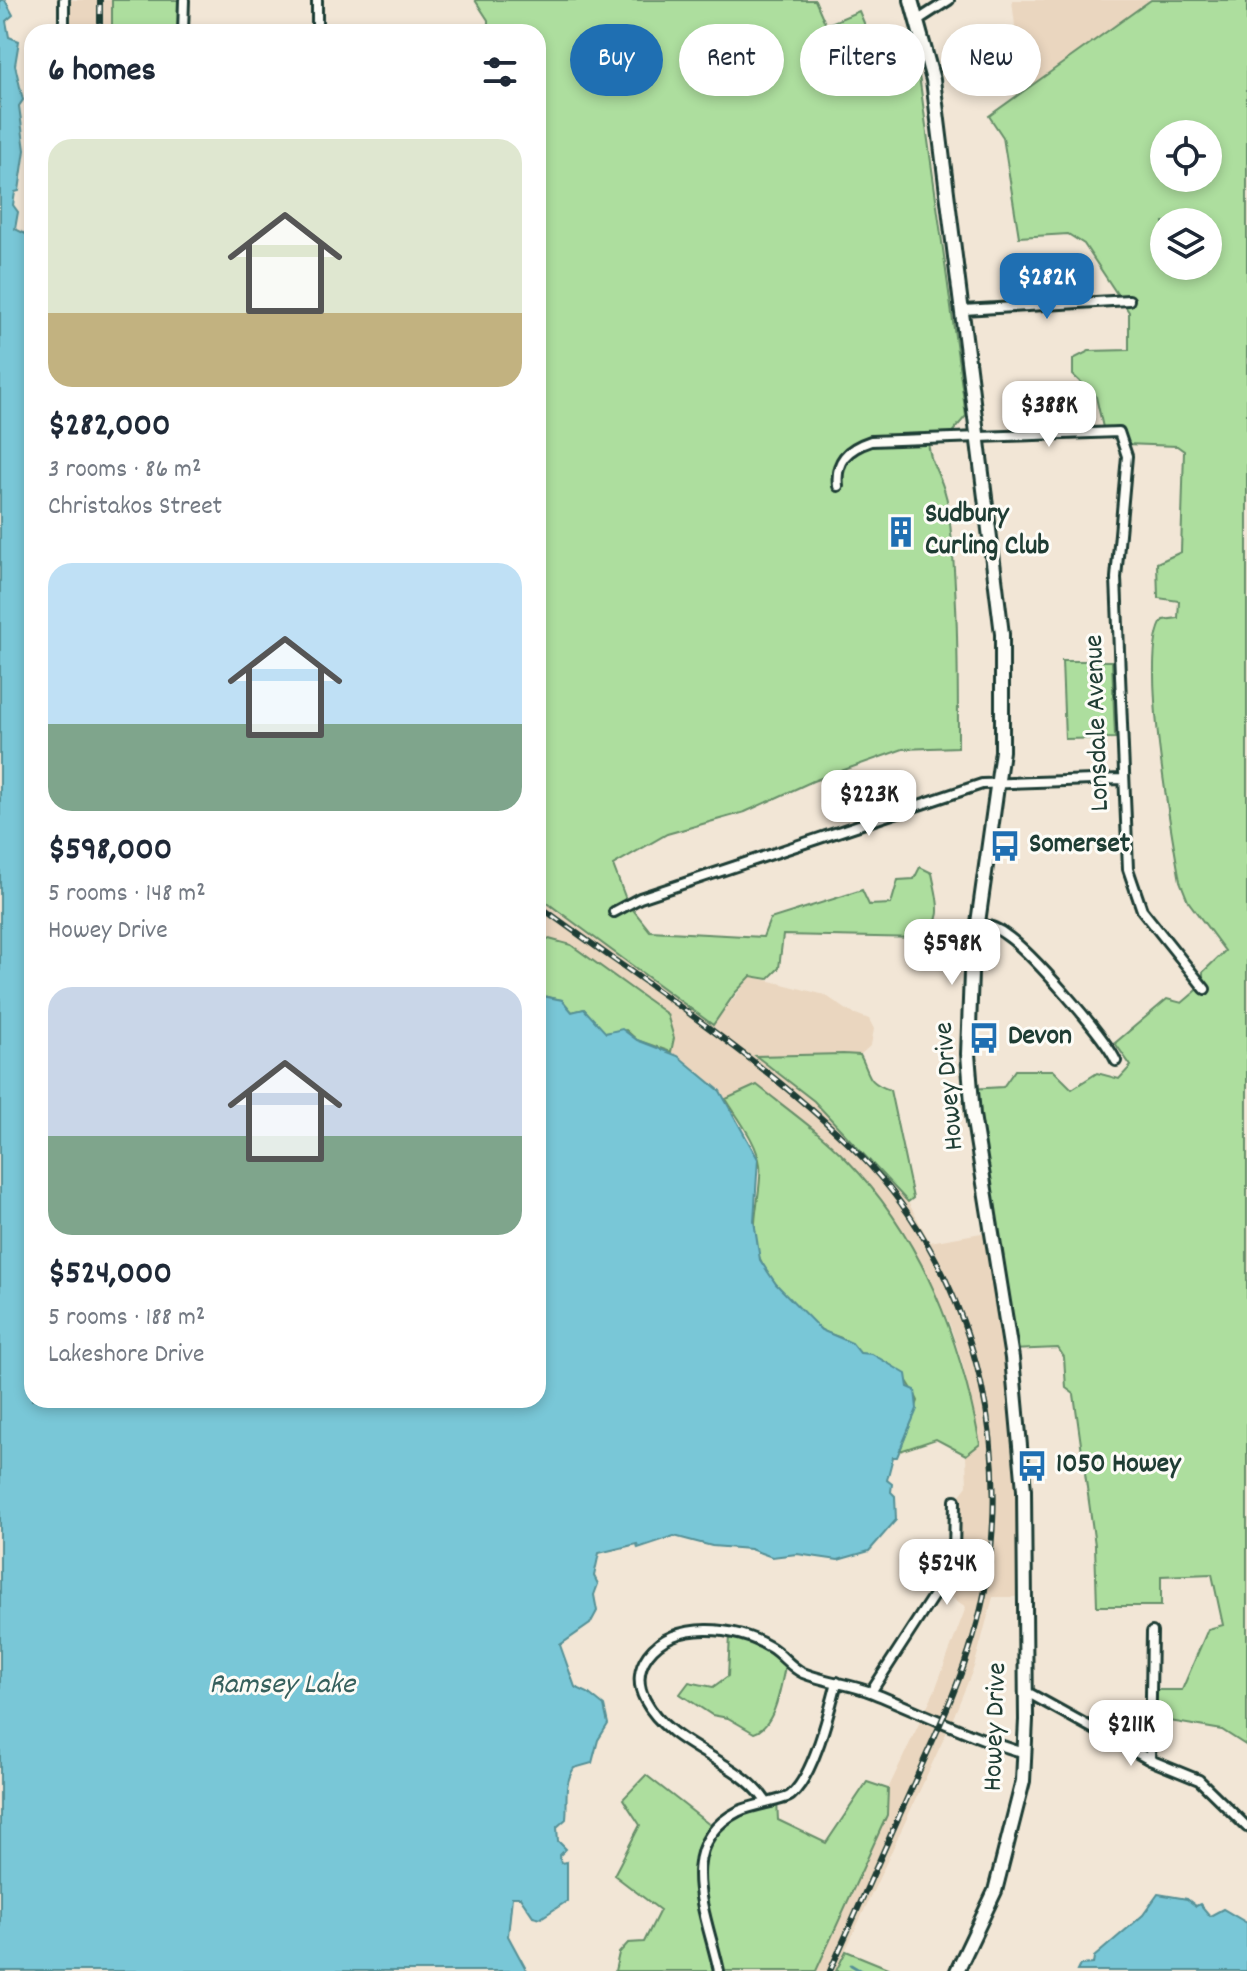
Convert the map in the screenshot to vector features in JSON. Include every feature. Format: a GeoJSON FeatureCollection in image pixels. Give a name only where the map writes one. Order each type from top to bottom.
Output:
{"type":"FeatureCollection","features":[{"type":"Feature","properties":{"kind":"main road","name":"Howey Drive"},"geometry":{"type":"LineString","coordinates":[[911,0],[933,80],[1004,656],[1000,781],[969,993],[968,1072],[1009,1337],[1024,1490],[1025,1753],[1019,1803],[1001,1870],[980,1928],[957,1971]]}},
{"type":"Feature","properties":{"kind":"street"},"geometry":{"type":"LineString","coordinates":[[64,0],[64,24]]}},
{"type":"Feature","properties":{"kind":"street"},"geometry":{"type":"LineString","coordinates":[[183,24],[184,0]]}},
{"type":"Feature","properties":{"kind":"street"},"geometry":{"type":"LineString","coordinates":[[317,0],[317,24]]}},
{"type":"Feature","properties":{"kind":"street"},"geometry":{"type":"LineString","coordinates":[[918,20],[949,0]]}},
{"type":"Feature","properties":{"kind":"street"},"geometry":{"type":"LineString","coordinates":[[963,310],[1129,300]]}},
{"type":"Feature","properties":{"kind":"street","name":"Lonsdale Avenue"},"geometry":{"type":"LineString","coordinates":[[979,435],[1119,432],[1127,456],[1116,578],[1128,869],[1134,892],[1155,929],[1205,989]]}},
{"type":"Feature","properties":{"kind":"street"},"geometry":{"type":"LineString","coordinates":[[838,486],[836,471],[840,460],[858,445],[871,441],[979,435]]}},
{"type":"Feature","properties":{"kind":"street"},"geometry":{"type":"LineString","coordinates":[[614,912],[640,898],[972,787],[1000,781],[1122,779]]}},
{"type":"Feature","properties":{"kind":"street"},"geometry":{"type":"LineString","coordinates":[[978,923],[1001,931],[1016,943],[1093,1028],[1116,1061]]}},
{"type":"Feature","properties":{"kind":"street"},"geometry":{"type":"LineString","coordinates":[[871,1692],[948,1573],[954,1556],[955,1500]]}},
{"type":"Feature","properties":{"kind":"street"},"geometry":{"type":"LineString","coordinates":[[1150,1760],[1152,1632]]}},
{"type":"Feature","properties":{"kind":"street"},"geometry":{"type":"LineString","coordinates":[[765,1800],[759,1792],[668,1727],[652,1711],[639,1679],[646,1658],[672,1633],[730,1634],[763,1643],[803,1673],[871,1692],[1025,1753]]}},
{"type":"Feature","properties":{"kind":"street"},"geometry":{"type":"LineString","coordinates":[[719,1971],[702,1909],[700,1861],[713,1831],[724,1819],[765,1800],[785,1799],[794,1792],[810,1764],[837,1682]]}},
{"type":"Feature","properties":{"kind":"street"},"geometry":{"type":"LineString","coordinates":[[1025,1691],[1150,1760],[1199,1780],[1247,1827]]}},
{"type":"Feature","properties":{"kind":"shaded area"},"geometry":{"type":"Polygon","coordinates":[[[65,0],[112,0],[112,24],[64,24],[65,0]]]}},
{"type":"Feature","properties":{"kind":"shaded area"},"geometry":{"type":"Polygon","coordinates":[[[1012,0],[1151,0],[1041,79],[1041,24],[1015,24],[1012,0]]]}},
{"type":"Feature","properties":{"kind":"shaded area"},"geometry":{"type":"Polygon","coordinates":[[[546,902],[713,1025],[751,976],[825,995],[850,1012],[869,1019],[874,1029],[871,1045],[860,1055],[758,1057],[814,1101],[865,1152],[908,1202],[930,1242],[993,1231],[1013,1358],[1025,1597],[993,1597],[974,1667],[951,1723],[836,1971],[816,1971],[887,1815],[888,1789],[935,1690],[966,1607],[940,1589],[948,1574],[956,1500],[967,1486],[966,1455],[980,1444],[963,1365],[950,1325],[909,1241],[863,1177],[825,1140],[757,1086],[726,1099],[671,1052],[674,1038],[667,1014],[571,945],[546,938],[546,902]]]}},
{"type":"Feature","properties":{"kind":"green space"},"geometry":{"type":"Polygon","coordinates":[[[112,0],[184,0],[184,24],[112,24],[112,0]]]}},
{"type":"Feature","properties":{"kind":"green space"},"geometry":{"type":"Polygon","coordinates":[[[475,0],[815,0],[826,24],[800,24],[800,96],[922,96],[966,416],[949,436],[928,437],[931,456],[946,495],[954,566],[958,747],[903,749],[813,781],[745,812],[667,834],[613,865],[627,902],[650,931],[763,937],[770,919],[862,890],[869,905],[891,904],[898,880],[914,879],[920,867],[932,873],[938,901],[937,917],[921,938],[783,935],[779,968],[768,979],[751,976],[713,1025],[546,902],[546,24],[488,24],[475,0]]]}},
{"type":"Feature","properties":{"kind":"green space"},"geometry":{"type":"Polygon","coordinates":[[[1151,0],[1247,0],[1247,1746],[1222,1730],[1152,1718],[1152,1690],[1182,1690],[1208,1629],[1223,1625],[1212,1574],[1161,1576],[1161,1606],[1097,1606],[1095,1545],[1074,1394],[1066,1388],[1064,1357],[1058,1348],[1011,1350],[970,1089],[1003,1087],[1015,1070],[1053,1070],[1072,1089],[1097,1073],[1119,1079],[1131,1066],[1115,1043],[1167,999],[1182,1003],[1203,985],[1203,972],[1225,951],[1188,901],[1180,881],[1155,705],[1156,639],[1163,620],[1178,618],[1179,601],[1158,598],[1157,563],[1181,552],[1184,451],[1177,446],[1125,444],[1119,431],[1104,432],[1096,397],[1073,375],[1073,359],[1089,351],[1129,350],[1129,312],[1084,244],[1068,234],[1019,237],[1003,137],[989,116],[1017,96],[1041,96],[1041,79],[1151,0]]]}},
{"type":"Feature","properties":{"kind":"green space"},"geometry":{"type":"Polygon","coordinates":[[[859,11],[865,24],[828,24],[859,11]]]}},
{"type":"Feature","properties":{"kind":"green space"},"geometry":{"type":"Polygon","coordinates":[[[1062,661],[1112,661],[1115,738],[1065,739],[1062,661]]]}},
{"type":"Feature","properties":{"kind":"green space"},"geometry":{"type":"Polygon","coordinates":[[[546,938],[571,945],[667,1014],[674,1038],[671,1052],[637,1040],[626,1030],[605,1033],[584,1009],[572,1012],[562,1000],[546,997],[546,938]]]}},
{"type":"Feature","properties":{"kind":"green space"},"geometry":{"type":"Polygon","coordinates":[[[860,1055],[872,1080],[890,1090],[913,1198],[908,1202],[814,1101],[756,1056],[860,1055]]]}},
{"type":"Feature","properties":{"kind":"green space"},"geometry":{"type":"Polygon","coordinates":[[[757,1085],[815,1130],[847,1160],[874,1190],[917,1256],[949,1329],[972,1405],[980,1444],[966,1455],[936,1439],[900,1451],[918,1401],[909,1384],[889,1364],[860,1353],[848,1342],[819,1328],[780,1290],[767,1272],[755,1239],[760,1176],[758,1156],[726,1099],[757,1085]]]}},
{"type":"Feature","properties":{"kind":"green space"},"geometry":{"type":"Polygon","coordinates":[[[730,1635],[754,1640],[786,1662],[773,1713],[762,1729],[754,1733],[728,1718],[712,1715],[680,1694],[689,1682],[713,1687],[728,1676],[730,1635]]]}},
{"type":"Feature","properties":{"kind":"green space"},"geometry":{"type":"Polygon","coordinates":[[[646,1775],[715,1829],[724,1820],[777,1800],[778,1820],[826,1843],[867,1782],[888,1789],[887,1815],[816,1971],[615,1971],[619,1953],[628,1943],[644,1942],[660,1910],[614,1875],[640,1825],[623,1799],[646,1775]]]}},
{"type":"Feature","properties":{"kind":"green space"},"geometry":{"type":"Polygon","coordinates":[[[846,1951],[895,1971],[836,1971],[846,1951]]]}},
{"type":"Feature","properties":{"kind":"water","name":"Ramsey Lake"},"geometry":{"type":"Polygon","coordinates":[[[0,0],[5,0],[13,15],[6,21],[9,37],[19,41],[15,65],[23,100],[19,106],[24,143],[19,191],[15,192],[13,205],[18,212],[15,229],[24,233],[24,1408],[546,1408],[546,997],[562,1000],[572,1012],[584,1009],[606,1033],[622,1029],[637,1040],[678,1056],[720,1091],[758,1159],[754,1221],[760,1260],[776,1284],[821,1330],[852,1343],[860,1353],[872,1354],[906,1374],[908,1387],[915,1390],[917,1409],[897,1457],[893,1457],[887,1480],[892,1484],[891,1492],[895,1496],[896,1520],[869,1551],[838,1560],[797,1554],[772,1557],[750,1549],[712,1546],[674,1536],[638,1548],[637,1544],[599,1553],[594,1576],[598,1584],[594,1595],[597,1611],[590,1624],[560,1645],[575,1687],[604,1706],[608,1724],[598,1740],[592,1763],[574,1768],[567,1787],[566,1819],[557,1827],[558,1841],[566,1849],[559,1856],[561,1863],[567,1862],[567,1901],[541,1918],[533,1916],[520,1897],[512,1897],[508,1936],[527,1971],[0,1971],[0,0]]]}},
{"type":"Feature","properties":{"kind":"water"},"geometry":{"type":"Polygon","coordinates":[[[1158,1894],[1187,1899],[1196,1906],[1200,1904],[1210,1916],[1223,1909],[1247,1923],[1247,1971],[1077,1971],[1080,1965],[1093,1964],[1094,1957],[1143,1915],[1158,1894]]]}},
{"type":"Feature","properties":{"kind":"waterway"},"geometry":{"type":"LineString","coordinates":[[851,1965],[861,1971]]}},
{"type":"Feature","properties":{"kind":"railway"},"geometry":{"type":"LineString","coordinates":[[100,0],[100,24]]}},
{"type":"Feature","properties":{"kind":"railway"},"geometry":{"type":"LineString","coordinates":[[546,911],[746,1056],[860,1155],[902,1204],[936,1259],[962,1319],[981,1382],[991,1446],[993,1511],[987,1575],[973,1638],[947,1708],[830,1971]]}},
{"type":"Feature","properties":{"kind":"place","name":"Sudbury Curling Club"},"geometry":{"type":"Point","coordinates":[901,532]}},
{"type":"Feature","properties":{"kind":"place","name":"Somerset"},"geometry":{"type":"Point","coordinates":[1005,846]}},
{"type":"Feature","properties":{"kind":"place","name":"Devon"},"geometry":{"type":"Point","coordinates":[984,1038]}},
{"type":"Feature","properties":{"kind":"place","name":"1050 Howey"},"geometry":{"type":"Point","coordinates":[1032,1466]}}]}
